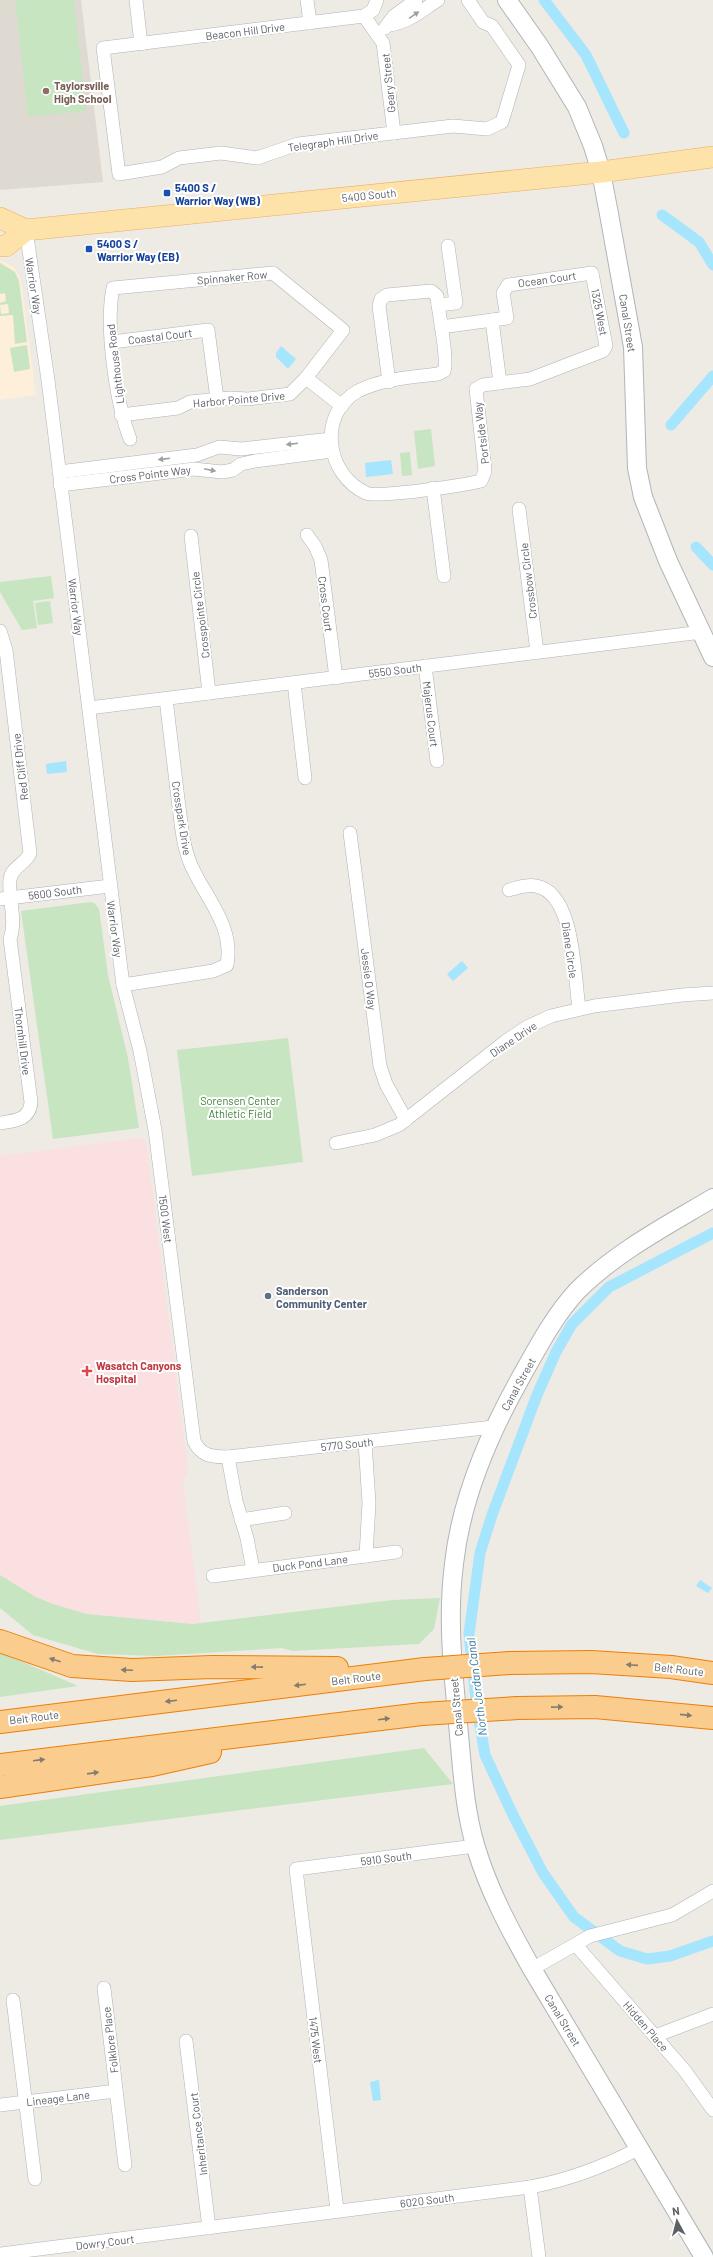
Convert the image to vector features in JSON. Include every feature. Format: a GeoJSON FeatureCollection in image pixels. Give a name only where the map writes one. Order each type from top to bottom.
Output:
{"type":"FeatureCollection","features":[{"type":"Feature","properties":{"kind":"highway"},"geometry":{"type":"LineString","coordinates":[[0,1640],[72,1666],[132,1670],[212,1667],[423,1669]]}},
{"type":"Feature","properties":{"kind":"highway","name":"Belt Route"},"geometry":{"type":"LineString","coordinates":[[0,1722],[423,1669],[510,1663],[591,1662],[671,1667],[713,1673]]}},
{"type":"Feature","properties":{"kind":"highway"},"geometry":{"type":"LineString","coordinates":[[0,1765],[422,1714],[518,1708],[615,1708],[713,1718]]}},
{"type":"Feature","properties":{"kind":"highway"},"geometry":{"type":"LineString","coordinates":[[0,1787],[152,1765],[346,1723]]}},
{"type":"Feature","properties":{"kind":"main road","name":"5400 South"},"geometry":{"type":"LineString","coordinates":[[26,230],[601,172],[713,157]]}},
{"type":"Feature","properties":{"kind":"main road"},"geometry":{"type":"LineString","coordinates":[[0,218],[26,230],[6,246],[0,246]]}},
{"type":"Feature","properties":{"kind":"street"},"geometry":{"type":"LineString","coordinates":[[136,0],[141,44]]}},
{"type":"Feature","properties":{"kind":"street"},"geometry":{"type":"LineString","coordinates":[[307,0],[310,23]]}},
{"type":"Feature","properties":{"kind":"street"},"geometry":{"type":"LineString","coordinates":[[364,16],[373,10],[377,0]]}},
{"type":"Feature","properties":{"kind":"street"},"geometry":{"type":"LineString","coordinates":[[377,34],[389,25],[394,16],[416,0]]}},
{"type":"Feature","properties":{"kind":"street"},"geometry":{"type":"LineString","coordinates":[[389,25],[398,24],[408,20],[438,0]]}},
{"type":"Feature","properties":{"kind":"street","name":"Telegraph Hill Drive"},"geometry":{"type":"LineString","coordinates":[[119,174],[162,167],[179,158],[221,153],[257,158],[298,144],[394,132],[453,126],[487,130],[502,122],[519,66],[492,26],[483,22],[468,0]]}},
{"type":"Feature","properties":{"kind":"street","name":"Canal Street"},"geometry":{"type":"LineString","coordinates":[[507,0],[540,47],[577,107],[601,172],[633,347],[637,468],[643,497],[668,561],[713,657]]}},
{"type":"Feature","properties":{"kind":"street","name":"Beacon Hill Drive"},"geometry":{"type":"LineString","coordinates":[[119,174],[103,48],[364,16]]}},
{"type":"Feature","properties":{"kind":"street","name":"Geary Street"},"geometry":{"type":"LineString","coordinates":[[364,16],[383,43],[394,132]]}},
{"type":"Feature","properties":{"kind":"street","name":"Warrior Way"},"geometry":{"type":"LineString","coordinates":[[26,230],[89,708],[123,985]]}},
{"type":"Feature","properties":{"kind":"street"},"geometry":{"type":"LineString","coordinates":[[438,305],[456,303],[448,246]]}},
{"type":"Feature","properties":{"kind":"street","name":"Spinnaker Row"},"geometry":{"type":"LineString","coordinates":[[113,288],[273,273],[343,330],[306,378]]}},
{"type":"Feature","properties":{"kind":"street","name":"Ocean Court"},"geometry":{"type":"LineString","coordinates":[[441,327],[507,318],[503,293],[508,285],[592,273]]}},
{"type":"Feature","properties":{"kind":"street","name":"1325 West"},"geometry":{"type":"LineString","coordinates":[[592,273],[606,341],[603,351]]}},
{"type":"Feature","properties":{"kind":"street","name":"Lighthouse Road"},"geometry":{"type":"LineString","coordinates":[[113,288],[109,319],[121,415],[130,439]]}},
{"type":"Feature","properties":{"kind":"street"},"geometry":{"type":"LineString","coordinates":[[331,445],[333,424],[342,406],[357,392],[389,382],[444,371],[446,365],[437,296],[431,291],[387,295],[381,299],[379,306],[389,382]]}},
{"type":"Feature","properties":{"kind":"street"},"geometry":{"type":"LineString","coordinates":[[492,320],[500,383]]}},
{"type":"Feature","properties":{"kind":"street","name":"Coastal Court"},"geometry":{"type":"LineString","coordinates":[[112,342],[208,330],[217,399]]}},
{"type":"Feature","properties":{"kind":"street","name":"Portside Way"},"geometry":{"type":"LineString","coordinates":[[331,445],[343,473],[367,493],[376,494],[477,482],[484,479],[485,471],[476,389],[483,385],[530,379],[603,351]]}},
{"type":"Feature","properties":{"kind":"street"},"geometry":{"type":"LineString","coordinates":[[306,378],[342,406]]}},
{"type":"Feature","properties":{"kind":"street","name":"Harbor Pointe Drive"},"geometry":{"type":"LineString","coordinates":[[121,415],[178,408],[190,402],[230,398],[248,399],[290,394],[306,378]]}},
{"type":"Feature","properties":{"kind":"street","name":"Cross Pointe Way"},"geometry":{"type":"LineString","coordinates":[[59,479],[197,455],[219,447],[241,449],[331,445]]}},
{"type":"Feature","properties":{"kind":"street","name":"Cross Pointe Way"},"geometry":{"type":"LineString","coordinates":[[59,479],[194,469],[222,472],[233,470],[241,464],[331,445]]}},
{"type":"Feature","properties":{"kind":"street"},"geometry":{"type":"LineString","coordinates":[[433,488],[444,576]]}},
{"type":"Feature","properties":{"kind":"street","name":"Crossbow Circle"},"geometry":{"type":"LineString","coordinates":[[519,509],[537,652]]}},
{"type":"Feature","properties":{"kind":"street","name":"Cross Court"},"geometry":{"type":"LineString","coordinates":[[307,535],[315,546],[321,560],[336,678]]}},
{"type":"Feature","properties":{"kind":"street","name":"Crosspointe Circle"},"geometry":{"type":"LineString","coordinates":[[190,536],[209,693]]}},
{"type":"Feature","properties":{"kind":"street","name":"Red Cliff Drive"},"geometry":{"type":"LineString","coordinates":[[0,630],[6,650],[30,853],[27,859],[11,874],[5,898]]}},
{"type":"Feature","properties":{"kind":"street","name":"5550 South"},"geometry":{"type":"LineString","coordinates":[[89,708],[702,632]]}},
{"type":"Feature","properties":{"kind":"street","name":"Majerus Court"},"geometry":{"type":"LineString","coordinates":[[425,666],[437,761]]}},
{"type":"Feature","properties":{"kind":"street"},"geometry":{"type":"LineString","coordinates":[[294,683],[305,778]]}},
{"type":"Feature","properties":{"kind":"street","name":"Crosspark Drive"},"geometry":{"type":"LineString","coordinates":[[123,985],[213,971],[227,965],[228,959],[226,936],[220,916],[195,872],[185,846],[166,699]]}},
{"type":"Feature","properties":{"kind":"street","name":"Jessie O Way"},"geometry":{"type":"LineString","coordinates":[[350,833],[380,1066],[390,1092],[406,1120]]}},
{"type":"Feature","properties":{"kind":"street","name":"Diane Circle"},"geometry":{"type":"LineString","coordinates":[[509,890],[530,885],[536,886],[548,891],[558,901],[567,922],[579,1008]]}},
{"type":"Feature","properties":{"kind":"street","name":"5600 South"},"geometry":{"type":"LineString","coordinates":[[5,898],[110,886]]}},
{"type":"Feature","properties":{"kind":"street","name":"Thornhill Drive"},"geometry":{"type":"LineString","coordinates":[[0,1122],[21,1119],[27,1114],[30,1106],[5,939],[14,928],[5,898]]}},
{"type":"Feature","properties":{"kind":"street","name":"1500 West"},"geometry":{"type":"LineString","coordinates":[[123,985],[148,1086],[191,1430],[194,1441],[201,1453]]}},
{"type":"Feature","properties":{"kind":"street","name":"Diane Drive"},"geometry":{"type":"LineString","coordinates":[[336,1143],[375,1135],[391,1129],[406,1120],[516,1034],[551,1016],[579,1008],[682,995],[713,993]]}},
{"type":"Feature","properties":{"kind":"street","name":"Canal Street"},"geometry":{"type":"LineString","coordinates":[[704,2257],[638,2149],[532,1969],[494,1897],[475,1846],[463,1774],[451,1643],[454,1563],[460,1529],[476,1475],[493,1427],[554,1321],[576,1293],[613,1260],[713,1198]]}},
{"type":"Feature","properties":{"kind":"street","name":"5770 South"},"geometry":{"type":"LineString","coordinates":[[201,1453],[210,1456],[228,1457],[493,1427]]}},
{"type":"Feature","properties":{"kind":"street"},"geometry":{"type":"LineString","coordinates":[[364,1442],[369,1503],[366,1556]]}},
{"type":"Feature","properties":{"kind":"street"},"geometry":{"type":"LineString","coordinates":[[228,1457],[241,1520],[248,1538],[253,1570]]}},
{"type":"Feature","properties":{"kind":"street"},"geometry":{"type":"LineString","coordinates":[[241,1520],[284,1513]]}},
{"type":"Feature","properties":{"kind":"street","name":"Duck Pond Lane"},"geometry":{"type":"LineString","coordinates":[[213,1576],[396,1552]]}},
{"type":"Feature","properties":{"kind":"street","name":"5910 South"},"geometry":{"type":"LineString","coordinates":[[296,1869],[475,1846]]}},
{"type":"Feature","properties":{"kind":"street","name":"1475 West"},"geometry":{"type":"LineString","coordinates":[[296,1869],[337,2210]]}},
{"type":"Feature","properties":{"kind":"street"},"geometry":{"type":"LineString","coordinates":[[532,1969],[590,1936],[672,1915],[713,1891]]}},
{"type":"Feature","properties":{"kind":"street","name":"Hidden Place"},"geometry":{"type":"LineString","coordinates":[[576,1944],[685,2071],[713,2110]]}},
{"type":"Feature","properties":{"kind":"street","name":"Folklore Place"},"geometry":{"type":"LineString","coordinates":[[104,1988],[125,2165]]}},
{"type":"Feature","properties":{"kind":"street"},"geometry":{"type":"LineString","coordinates":[[13,2000],[35,2179]]}},
{"type":"Feature","properties":{"kind":"street"},"geometry":{"type":"LineString","coordinates":[[655,2036],[713,2014]]}},
{"type":"Feature","properties":{"kind":"street","name":"Inheritance Court"},"geometry":{"type":"LineString","coordinates":[[186,2040],[209,2228]]}},
{"type":"Feature","properties":{"kind":"street","name":"Lineage Lane"},"geometry":{"type":"LineString","coordinates":[[0,2105],[116,2091]]}},
{"type":"Feature","properties":{"kind":"street","name":"6020 South"},"geometry":{"type":"LineString","coordinates":[[209,2228],[337,2210],[530,2187],[589,2172],[638,2149]]}},
{"type":"Feature","properties":{"kind":"street"},"geometry":{"type":"LineString","coordinates":[[530,2187],[539,2257]]}},
{"type":"Feature","properties":{"kind":"street","name":"Dowry Court"},"geometry":{"type":"LineString","coordinates":[[0,2254],[209,2228]]}},
{"type":"Feature","properties":{"kind":"shaded area","name":"Taylorsville High School"},"geometry":{"type":"Polygon","coordinates":[[[0,0],[81,0],[103,182],[0,190],[0,0]]]}},
{"type":"Feature","properties":{"kind":"shaded area"},"geometry":{"type":"Polygon","coordinates":[[[0,260],[14,267],[21,280],[36,395],[0,400],[0,260]]]}},
{"type":"Feature","properties":{"kind":"shaded area","name":"Wasatch Canyons Hospital"},"geometry":{"type":"Polygon","coordinates":[[[140,1138],[146,1140],[188,1470],[183,1481],[201,1623],[193,1624],[87,1614],[53,1604],[36,1597],[0,1575],[0,1156],[140,1138]]]}},
{"type":"Feature","properties":{"kind":"green space"},"geometry":{"type":"Polygon","coordinates":[[[15,0],[74,0],[86,111],[28,117],[15,0]]]}},
{"type":"Feature","properties":{"kind":"green space"},"geometry":{"type":"Polygon","coordinates":[[[0,263],[15,272],[19,281],[27,342],[15,344],[13,315],[0,316],[0,305],[0,303],[6,301],[5,293],[0,294],[0,263]],[[8,304],[0,305],[1,314],[9,313],[8,304]]]}},
{"type":"Feature","properties":{"kind":"green space"},"geometry":{"type":"Polygon","coordinates":[[[27,345],[30,369],[14,372],[10,348],[27,345]]]}},
{"type":"Feature","properties":{"kind":"green space"},"geometry":{"type":"Polygon","coordinates":[[[431,429],[435,466],[418,469],[414,431],[431,429]]]}},
{"type":"Feature","properties":{"kind":"green space"},"geometry":{"type":"Polygon","coordinates":[[[410,452],[412,475],[402,476],[400,453],[410,452]]]}},
{"type":"Feature","properties":{"kind":"green space"},"geometry":{"type":"Polygon","coordinates":[[[51,576],[54,598],[33,601],[37,628],[22,630],[0,592],[0,582],[51,576]]]}},
{"type":"Feature","properties":{"kind":"green space"},"geometry":{"type":"Polygon","coordinates":[[[50,601],[53,623],[38,625],[35,603],[50,601]]]}},
{"type":"Feature","properties":{"kind":"green space"},"geometry":{"type":"Polygon","coordinates":[[[90,902],[94,903],[99,909],[108,975],[128,1058],[139,1128],[53,1139],[21,911],[90,902]]]}},
{"type":"Feature","properties":{"kind":"green space","name":"Sorensen Center Athletic Field"},"geometry":{"type":"Polygon","coordinates":[[[288,1038],[303,1162],[192,1176],[177,1050],[288,1038]]]}},
{"type":"Feature","properties":{"kind":"green space"},"geometry":{"type":"Polygon","coordinates":[[[0,1575],[36,1597],[53,1604],[87,1614],[193,1624],[393,1600],[440,1598],[434,1629],[419,1644],[292,1651],[282,1648],[156,1656],[98,1654],[33,1635],[0,1608],[0,1575]]]}},
{"type":"Feature","properties":{"kind":"green space"},"geometry":{"type":"Polygon","coordinates":[[[0,1652],[78,1686],[0,1697],[0,1652]]]}},
{"type":"Feature","properties":{"kind":"green space"},"geometry":{"type":"Polygon","coordinates":[[[424,1748],[453,1784],[0,1840],[0,1806],[424,1748]]]}},
{"type":"Feature","properties":{"kind":"water"},"geometry":{"type":"Polygon","coordinates":[[[281,346],[296,359],[288,369],[276,357],[276,353],[281,346]]]}},
{"type":"Feature","properties":{"kind":"water"},"geometry":{"type":"Polygon","coordinates":[[[391,460],[393,474],[366,477],[365,463],[391,460]]]}},
{"type":"Feature","properties":{"kind":"water"},"geometry":{"type":"Polygon","coordinates":[[[66,761],[67,772],[47,774],[46,764],[66,761]]]}},
{"type":"Feature","properties":{"kind":"water"},"geometry":{"type":"Polygon","coordinates":[[[462,961],[468,968],[453,981],[447,974],[462,961]]]}},
{"type":"Feature","properties":{"kind":"water"},"geometry":{"type":"Polygon","coordinates":[[[700,1580],[712,1588],[708,1593],[696,1586],[700,1580]]]}},
{"type":"Feature","properties":{"kind":"water"},"geometry":{"type":"Polygon","coordinates":[[[379,2080],[381,2100],[373,2101],[370,2082],[379,2080]]]}},
{"type":"Feature","properties":{"kind":"waterway","name":"North Jordan Canal"},"geometry":{"type":"LineString","coordinates":[[544,0],[586,55],[624,133]]}},
{"type":"Feature","properties":{"kind":"waterway","name":"North Jordan Canal"},"geometry":{"type":"LineString","coordinates":[[662,215],[699,242],[713,265]]}},
{"type":"Feature","properties":{"kind":"waterway","name":"North Jordan Canal"},"geometry":{"type":"LineString","coordinates":[[671,425],[713,376]]}},
{"type":"Feature","properties":{"kind":"waterway","name":"North Jordan Canal"},"geometry":{"type":"LineString","coordinates":[[696,547],[713,565]]}},
{"type":"Feature","properties":{"kind":"waterway","name":"North Jordan Canal"},"geometry":{"type":"LineString","coordinates":[[713,1233],[609,1287],[572,1324],[556,1352],[537,1395],[492,1515],[480,1553],[469,1634],[477,1708],[485,1755],[514,1817],[543,1873],[574,1917],[620,1951],[647,1959],[670,1956],[713,1941]]}},
{"type":"Feature","properties":{"kind":"place","name":"Taylorsville High School"},"geometry":{"type":"Point","coordinates":[46,91]}},
{"type":"Feature","properties":{"kind":"place","name":"5400 S / Warrior Way (WB)"},"geometry":{"type":"Point","coordinates":[167,193]}},
{"type":"Feature","properties":{"kind":"place","name":"5400 S / Warrior Way (EB)"},"geometry":{"type":"Point","coordinates":[89,249]}},
{"type":"Feature","properties":{"kind":"place","name":"Sanderson Community Center"},"geometry":{"type":"Point","coordinates":[268,1296]}},
{"type":"Feature","properties":{"kind":"place","name":"Wasatch Canyons Hospital"},"geometry":{"type":"Point","coordinates":[87,1371]}}]}
